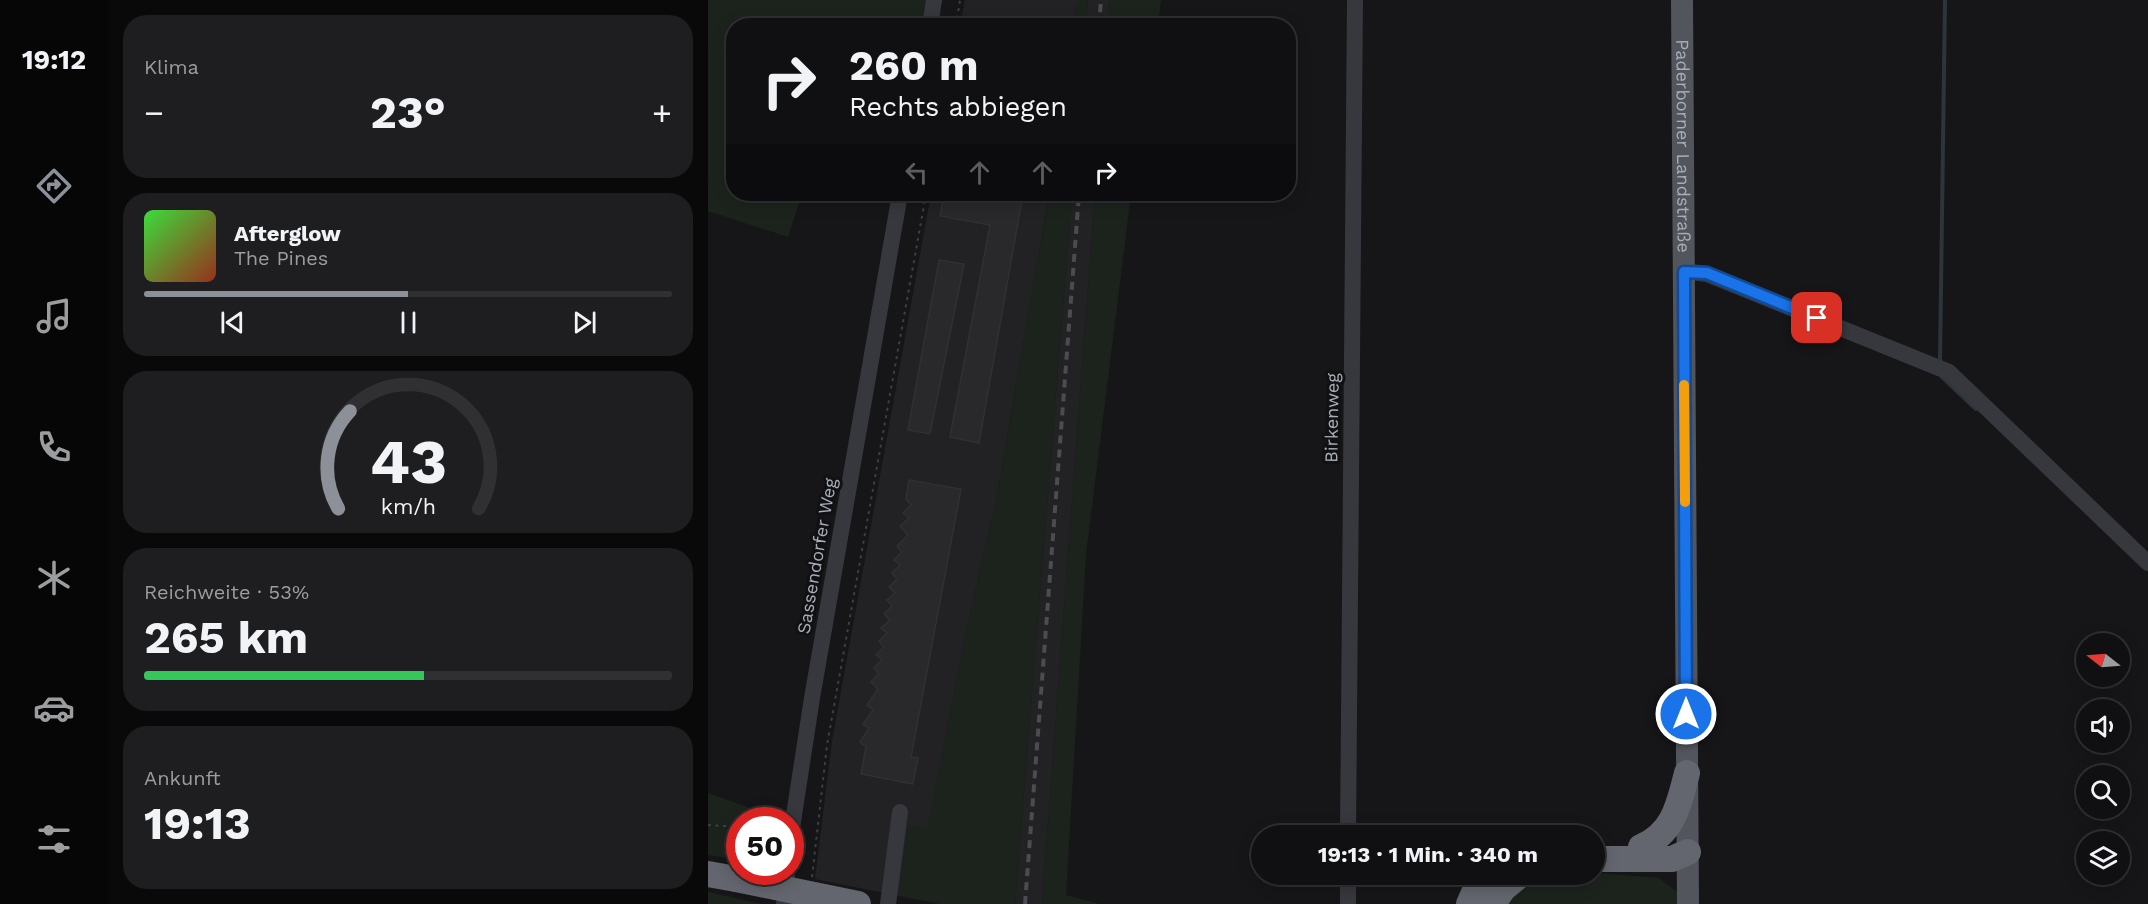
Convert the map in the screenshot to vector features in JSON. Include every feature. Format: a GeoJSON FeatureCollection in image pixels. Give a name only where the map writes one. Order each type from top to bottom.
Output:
{"type":"FeatureCollection","features":[{"type":"Feature","properties":{"kind":"highway"},"geometry":{"type":"LineString","coordinates":[[1641,847],[1654,841],[1669,824],[1687,773]]}},
{"type":"Feature","properties":{"kind":"highway"},"geometry":{"type":"LineString","coordinates":[[1605,848],[1667,846],[1688,852]]}},
{"type":"Feature","properties":{"kind":"highway"},"geometry":{"type":"LineString","coordinates":[[1605,859],[1672,859],[1688,852]]}},
{"type":"Feature","properties":{"kind":"highway"},"geometry":{"type":"LineString","coordinates":[[708,874],[858,904]]}},
{"type":"Feature","properties":{"kind":"highway"},"geometry":{"type":"LineString","coordinates":[[1469,904],[1478,885]]}},
{"type":"Feature","properties":{"kind":"highway"},"geometry":{"type":"LineString","coordinates":[[1493,904],[1508,885]]}},
{"type":"Feature","properties":{"kind":"main road","name":"Paderborner Landstraße"},"geometry":{"type":"LineString","coordinates":[[1682,0],[1688,904]]}},
{"type":"Feature","properties":{"kind":"street"},"geometry":{"type":"LineString","coordinates":[[931,18],[934,0]]}},
{"type":"Feature","properties":{"kind":"street","name":"Birkenweg"},"geometry":{"type":"LineString","coordinates":[[1348,825],[1355,0]]}},
{"type":"Feature","properties":{"kind":"street","name":"Sassendorfer Weg"},"geometry":{"type":"LineString","coordinates":[[795,807],[814,686],[899,201]]}},
{"type":"Feature","properties":{"kind":"street"},"geometry":{"type":"LineString","coordinates":[[1684,272],[1707,273],[1949,372],[2148,563]]}},
{"type":"Feature","properties":{"kind":"street"},"geometry":{"type":"LineString","coordinates":[[888,904],[900,812]]}},
{"type":"Feature","properties":{"kind":"street"},"geometry":{"type":"LineString","coordinates":[[784,904],[786,885]]}},
{"type":"Feature","properties":{"kind":"street"},"geometry":{"type":"LineString","coordinates":[[1348,885],[1348,904]]}},
{"type":"Feature","properties":{"kind":"path"},"geometry":{"type":"LineString","coordinates":[[957,18],[960,0]]}},
{"type":"Feature","properties":{"kind":"path"},"geometry":{"type":"LineString","coordinates":[[812,882],[827,745],[925,201]]}},
{"type":"Feature","properties":{"kind":"path"},"geometry":{"type":"LineString","coordinates":[[708,825],[726,826]]}},
{"type":"Feature","properties":{"kind":"shaded area"},"geometry":{"type":"Polygon","coordinates":[[[708,0],[928,0],[925,18],[726,18],[726,201],[800,201],[788,237],[708,211],[708,0]]]}},
{"type":"Feature","properties":{"kind":"shaded area"},"geometry":{"type":"Polygon","coordinates":[[[965,0],[1077,0],[1075,18],[962,18],[965,0]]]}},
{"type":"Feature","properties":{"kind":"shaded area"},"geometry":{"type":"Polygon","coordinates":[[[1077,0],[1088,0],[1087,18],[1075,18],[1077,0]]]}},
{"type":"Feature","properties":{"kind":"shaded area"},"geometry":{"type":"Polygon","coordinates":[[[1088,0],[1110,0],[1109,18],[1087,18],[1088,0]]]}},
{"type":"Feature","properties":{"kind":"shaded area"},"geometry":{"type":"Polygon","coordinates":[[[1110,0],[1161,0],[1159,18],[1109,18],[1110,0]]]}},
{"type":"Feature","properties":{"kind":"shaded area"},"geometry":{"type":"Polygon","coordinates":[[[930,201],[1048,201],[997,496],[965,637],[928,829],[908,826],[899,896],[815,879],[832,741],[930,201]]]}},
{"type":"Feature","properties":{"kind":"shaded area"},"geometry":{"type":"Polygon","coordinates":[[[1048,201],[1071,201],[1015,904],[940,904],[899,896],[908,826],[928,828],[965,637],[997,496],[1048,201]]]}},
{"type":"Feature","properties":{"kind":"shaded area"},"geometry":{"type":"Polygon","coordinates":[[[1071,201],[1094,201],[1042,904],[1015,904],[1071,201]]]}},
{"type":"Feature","properties":{"kind":"shaded area"},"geometry":{"type":"Polygon","coordinates":[[[1094,201],[1130,201],[1086,554],[1066,895],[1100,904],[1042,904],[1094,201]]]}},
{"type":"Feature","properties":{"kind":"shaded area"},"geometry":{"type":"Polygon","coordinates":[[[708,793],[747,807],[726,807],[726,858],[708,855],[708,793]]]}},
{"type":"Feature","properties":{"kind":"shaded area"},"geometry":{"type":"Polygon","coordinates":[[[1605,874],[1659,878],[1677,892],[1677,904],[1503,904],[1522,885],[1605,885],[1605,874]]]}},
{"type":"Feature","properties":{"kind":"shaded area"},"geometry":{"type":"Polygon","coordinates":[[[708,892],[761,904],[708,904],[708,892]]]}},
{"type":"Feature","properties":{"kind":"building"},"geometry":{"type":"Polygon","coordinates":[[[943,201],[1022,201],[979,443],[950,437],[990,225],[940,216],[943,201]]]}},
{"type":"Feature","properties":{"kind":"building"},"geometry":{"type":"Polygon","coordinates":[[[939,260],[964,264],[930,434],[908,430],[939,260]]]}},
{"type":"Feature","properties":{"kind":"building"},"geometry":{"type":"Polygon","coordinates":[[[909,480],[961,489],[911,757],[918,758],[913,784],[861,774],[866,747],[860,742],[869,728],[863,724],[873,710],[867,705],[878,689],[871,682],[879,674],[874,668],[882,660],[876,655],[884,647],[879,641],[887,633],[881,628],[890,620],[884,614],[892,606],[887,600],[895,593],[889,587],[897,579],[892,573],[900,565],[894,560],[902,552],[897,546],[908,535],[900,526],[909,518],[903,513],[911,505],[906,499],[909,480]]]}},
{"type":"Feature","properties":{"kind":"waterway"},"geometry":{"type":"LineString","coordinates":[[1940,360],[1945,0]]}},
{"type":"Feature","properties":{"kind":"waterway"},"geometry":{"type":"LineString","coordinates":[[1942,377],[1976,409]]}},
{"type":"Feature","properties":{"kind":"railway"},"geometry":{"type":"LineString","coordinates":[[1100,18],[1101,0]]}},
{"type":"Feature","properties":{"kind":"railway"},"geometry":{"type":"LineString","coordinates":[[1025,904],[1078,201]]}},
{"type":"Feature","properties":{"kind":"slow traffic"},"geometry":{"type":"LineString","coordinates":[[1684,385],[1685,502]]}},
{"type":"Feature","properties":{"kind":"route"},"geometry":{"type":"LineString","coordinates":[[1686,714],[1684,272],[1707,273],[1817,318]]}}]}
